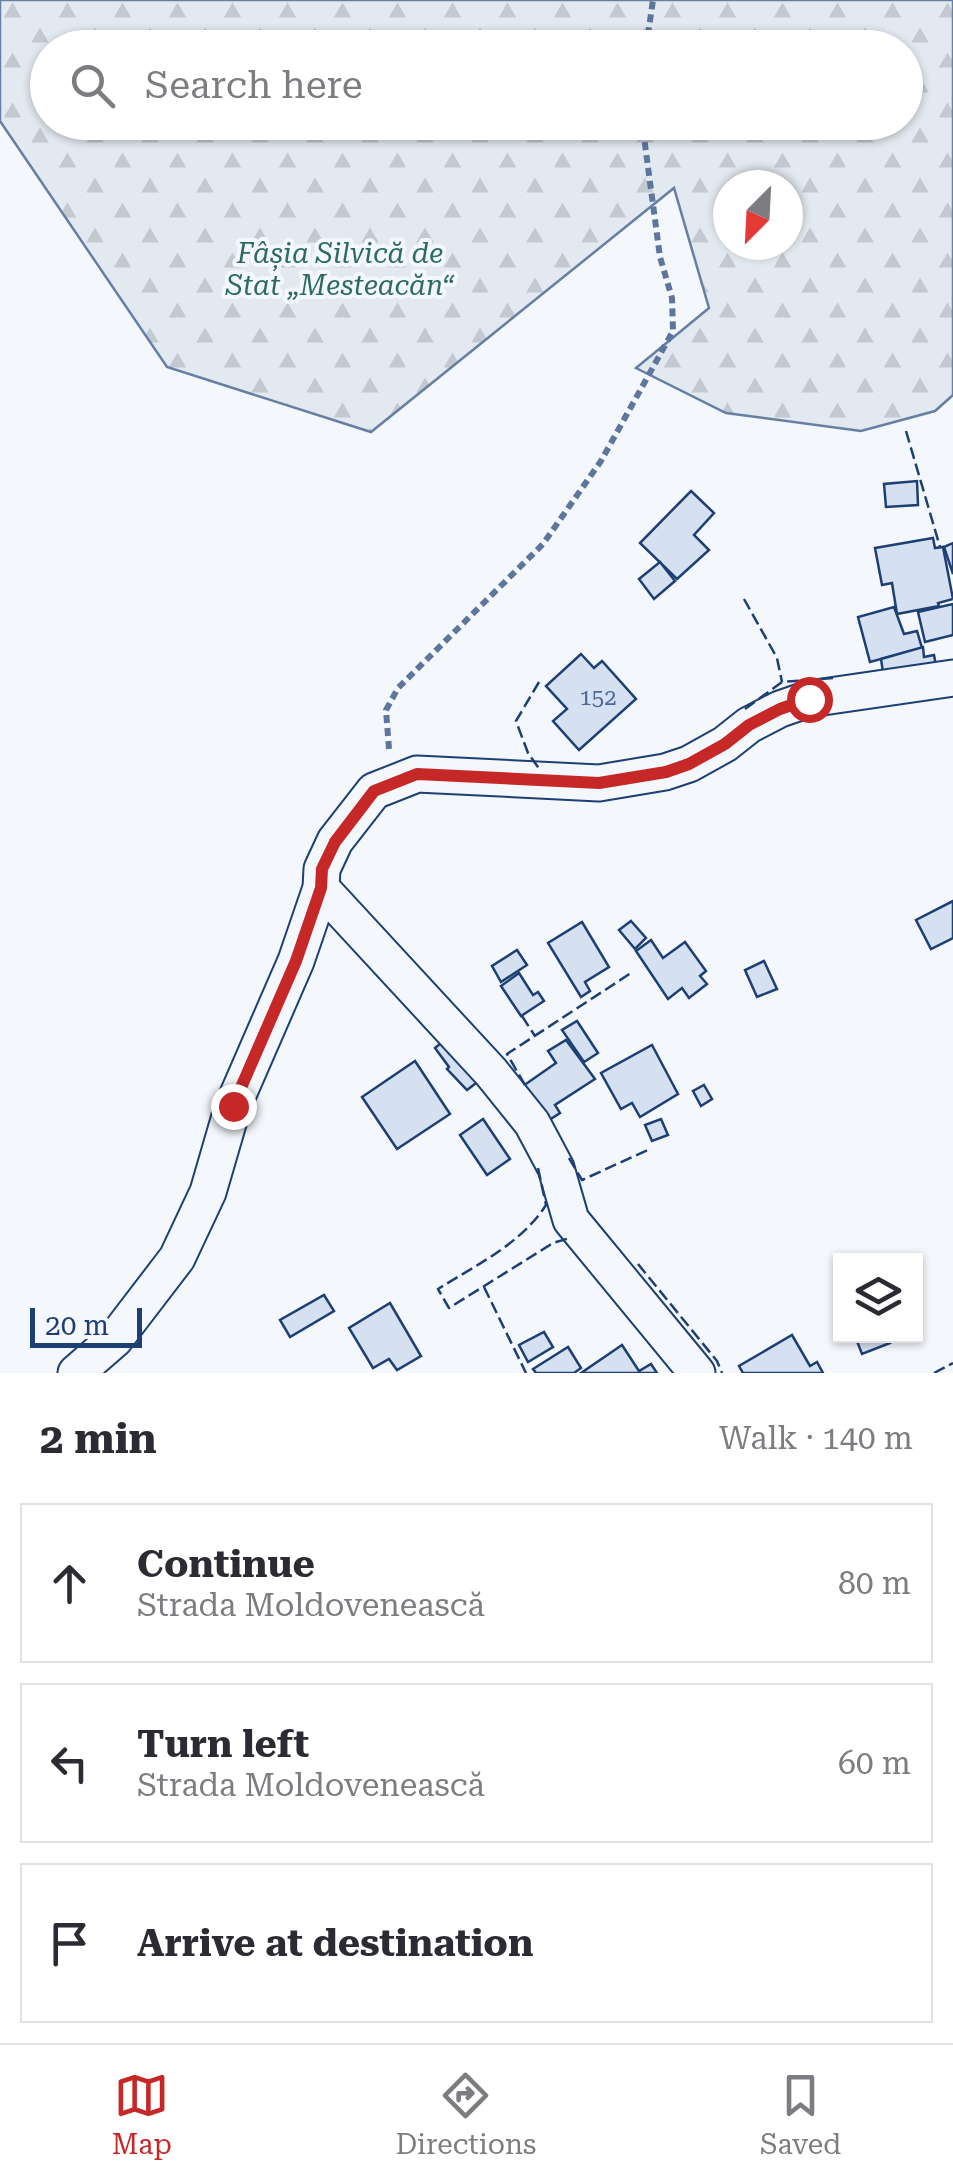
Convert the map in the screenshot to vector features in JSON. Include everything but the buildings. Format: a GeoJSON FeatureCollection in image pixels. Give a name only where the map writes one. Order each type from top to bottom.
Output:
{"type":"FeatureCollection","features":[{"type":"Feature","properties":{"kind":"street"},"geometry":{"type":"LineString","coordinates":[[76,1373],[115,1339],[176,1258],[208,1192],[233,1106],[296,961],[321,888],[322,869],[335,842],[374,791],[417,774],[599,783],[666,772],[713,751],[780,709],[809,699],[953,678]]}},
{"type":"Feature","properties":{"kind":"street"},"geometry":{"type":"LineString","coordinates":[[321,888],[491,1072],[532,1122],[556,1168],[571,1220],[697,1373]]}},
{"type":"Feature","properties":{"kind":"path"},"geometry":{"type":"LineString","coordinates":[[649,30],[653,0]]}},
{"type":"Feature","properties":{"kind":"path"},"geometry":{"type":"LineString","coordinates":[[374,791],[390,764],[386,710],[398,688],[542,544],[601,461],[673,331],[672,298],[660,256],[644,140]]}},
{"type":"Feature","properties":{"kind":"green space","name":"Fâșia Silvică de Stat „Mesteacăn“"},"geometry":{"type":"Polygon","coordinates":[[[0,0],[953,0],[953,395],[935,411],[861,431],[726,413],[636,368],[709,308],[674,188],[371,432],[167,367],[0,121],[0,0]]]}},
{"type":"Feature","properties":{"kind":"fence"},"geometry":{"type":"LineString","coordinates":[[906,431],[940,547]]}},
{"type":"Feature","properties":{"kind":"fence"},"geometry":{"type":"LineString","coordinates":[[744,599],[777,658],[782,682]]}},
{"type":"Feature","properties":{"kind":"fence"},"geometry":{"type":"LineString","coordinates":[[745,709],[782,682],[834,678]]}},
{"type":"Feature","properties":{"kind":"fence"},"geometry":{"type":"LineString","coordinates":[[539,682],[516,721],[528,753],[540,770]]}},
{"type":"Feature","properties":{"kind":"fence"},"geometry":{"type":"LineString","coordinates":[[525,1085],[507,1054],[631,973]]}},
{"type":"Feature","properties":{"kind":"fence"},"geometry":{"type":"LineString","coordinates":[[522,1016],[535,1036]]}},
{"type":"Feature","properties":{"kind":"fence"},"geometry":{"type":"LineString","coordinates":[[569,1158],[582,1180],[650,1149]]}},
{"type":"Feature","properties":{"kind":"fence"},"geometry":{"type":"LineString","coordinates":[[538,1168],[546,1205],[536,1219],[497,1253],[438,1289],[449,1308],[553,1243],[570,1238]]}},
{"type":"Feature","properties":{"kind":"fence"},"geometry":{"type":"LineString","coordinates":[[638,1264],[717,1361],[722,1373]]}},
{"type":"Feature","properties":{"kind":"fence"},"geometry":{"type":"LineString","coordinates":[[484,1287],[526,1373]]}},
{"type":"Feature","properties":{"kind":"fence"},"geometry":{"type":"LineString","coordinates":[[934,1373],[953,1363]]}},
{"type":"Feature","properties":{"kind":"route"},"geometry":{"type":"LineString","coordinates":[[233,1106],[296,961],[321,888],[322,869],[335,842],[374,791],[417,774],[599,783],[666,772],[689,764],[780,709],[809,699]]}}]}
